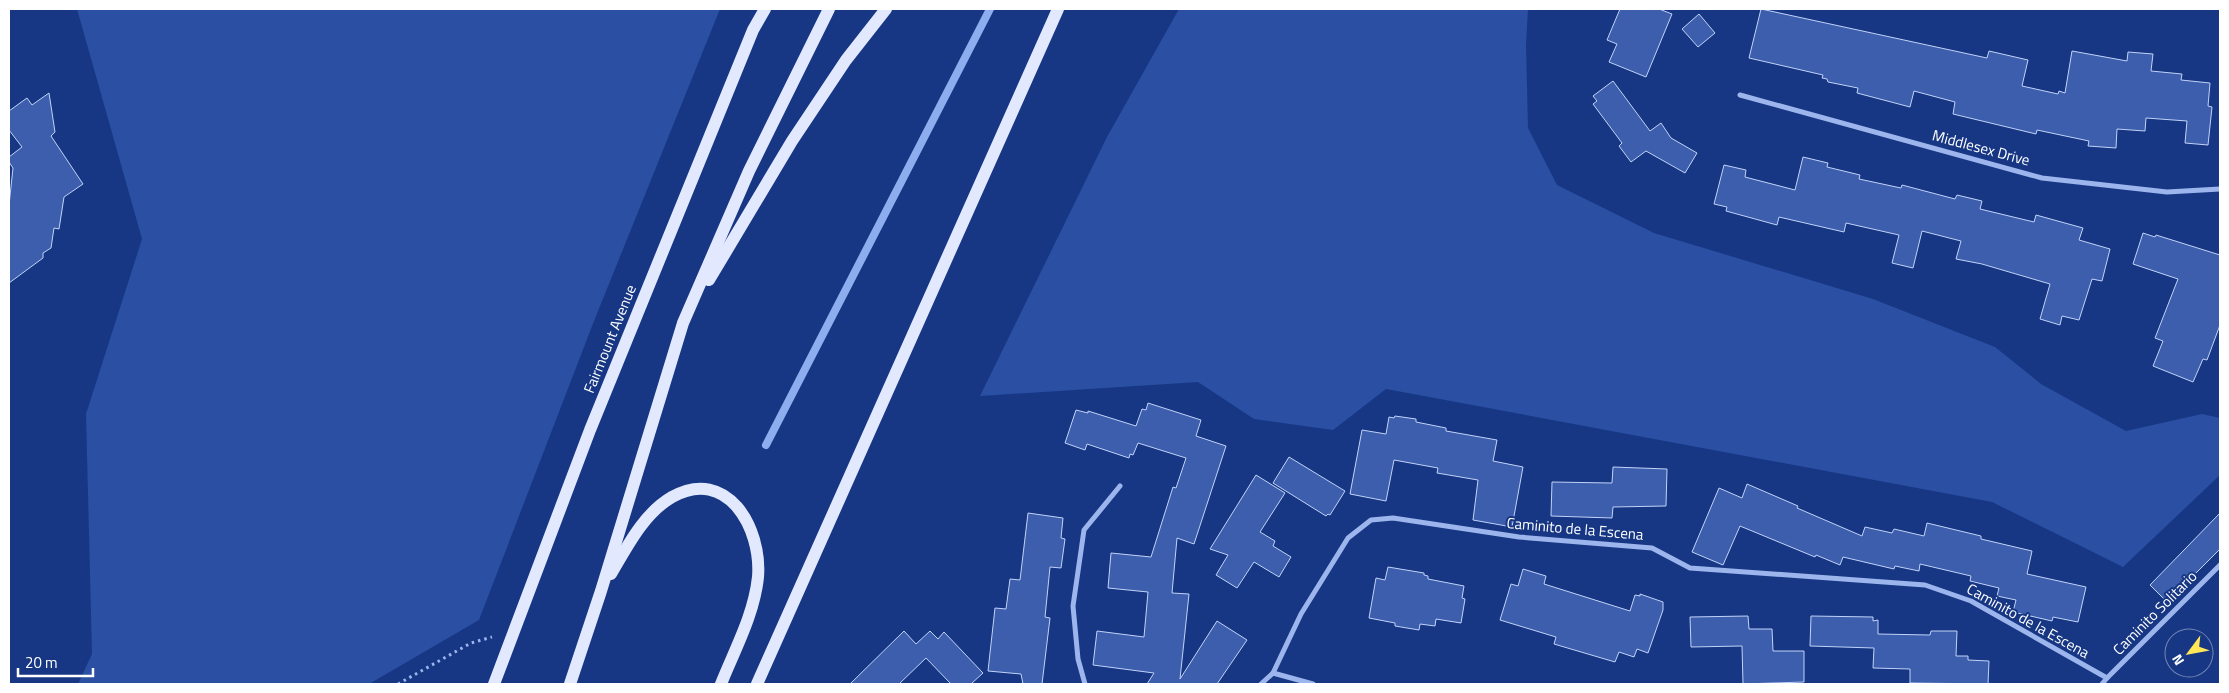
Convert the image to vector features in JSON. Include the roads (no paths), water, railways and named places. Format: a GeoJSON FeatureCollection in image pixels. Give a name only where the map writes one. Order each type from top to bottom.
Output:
{"type":"FeatureCollection","features":[{"type":"Feature","properties":{"kind":"main road","name":"Fairmount Avenue"},"geometry":{"type":"LineString","coordinates":[[494,684],[590,430],[750,39],[765,9]]}},
{"type":"Feature","properties":{"kind":"main road"},"geometry":{"type":"LineString","coordinates":[[570,684],[601,591],[683,323],[749,171],[829,9]]}},
{"type":"Feature","properties":{"kind":"main road"},"geometry":{"type":"LineString","coordinates":[[683,323],[792,141],[846,60],[886,9]]}},
{"type":"Feature","properties":{"kind":"main road"},"geometry":{"type":"LineString","coordinates":[[757,684],[1058,9]]}},
{"type":"Feature","properties":{"kind":"main road"},"geometry":{"type":"LineString","coordinates":[[601,591],[634,536],[654,511],[672,497],[696,488],[719,491],[740,508],[751,531],[754,538],[758,575],[751,612],[720,684]]}},
{"type":"Feature","properties":{"kind":"street","name":"Middlesex Drive"},"geometry":{"type":"LineString","coordinates":[[1740,95],[2042,178],[2167,192],[2220,189]]}},
{"type":"Feature","properties":{"kind":"street"},"geometry":{"type":"LineString","coordinates":[[1085,684],[1078,659],[1073,606],[1084,530],[1120,486]]}},
{"type":"Feature","properties":{"kind":"street","name":"Caminito de la Escena"},"geometry":{"type":"LineString","coordinates":[[1261,684],[1272,673],[1301,614],[1348,538],[1370,520],[1394,518],[1519,537],[1652,548],[1690,568],[1925,585],[1971,600],[2107,678]]}},
{"type":"Feature","properties":{"kind":"street","name":"Caminito Solitario"},"geometry":{"type":"LineString","coordinates":[[2107,678],[2220,565]]}},
{"type":"Feature","properties":{"kind":"street"},"geometry":{"type":"LineString","coordinates":[[1272,673],[1313,684]]}},
{"type":"Feature","properties":{"kind":"street"},"geometry":{"type":"LineString","coordinates":[[2102,684],[2107,678]]}},
{"type":"Feature","properties":{"kind":"waterway"},"geometry":{"type":"LineString","coordinates":[[766,445],[990,9]]}}]}
